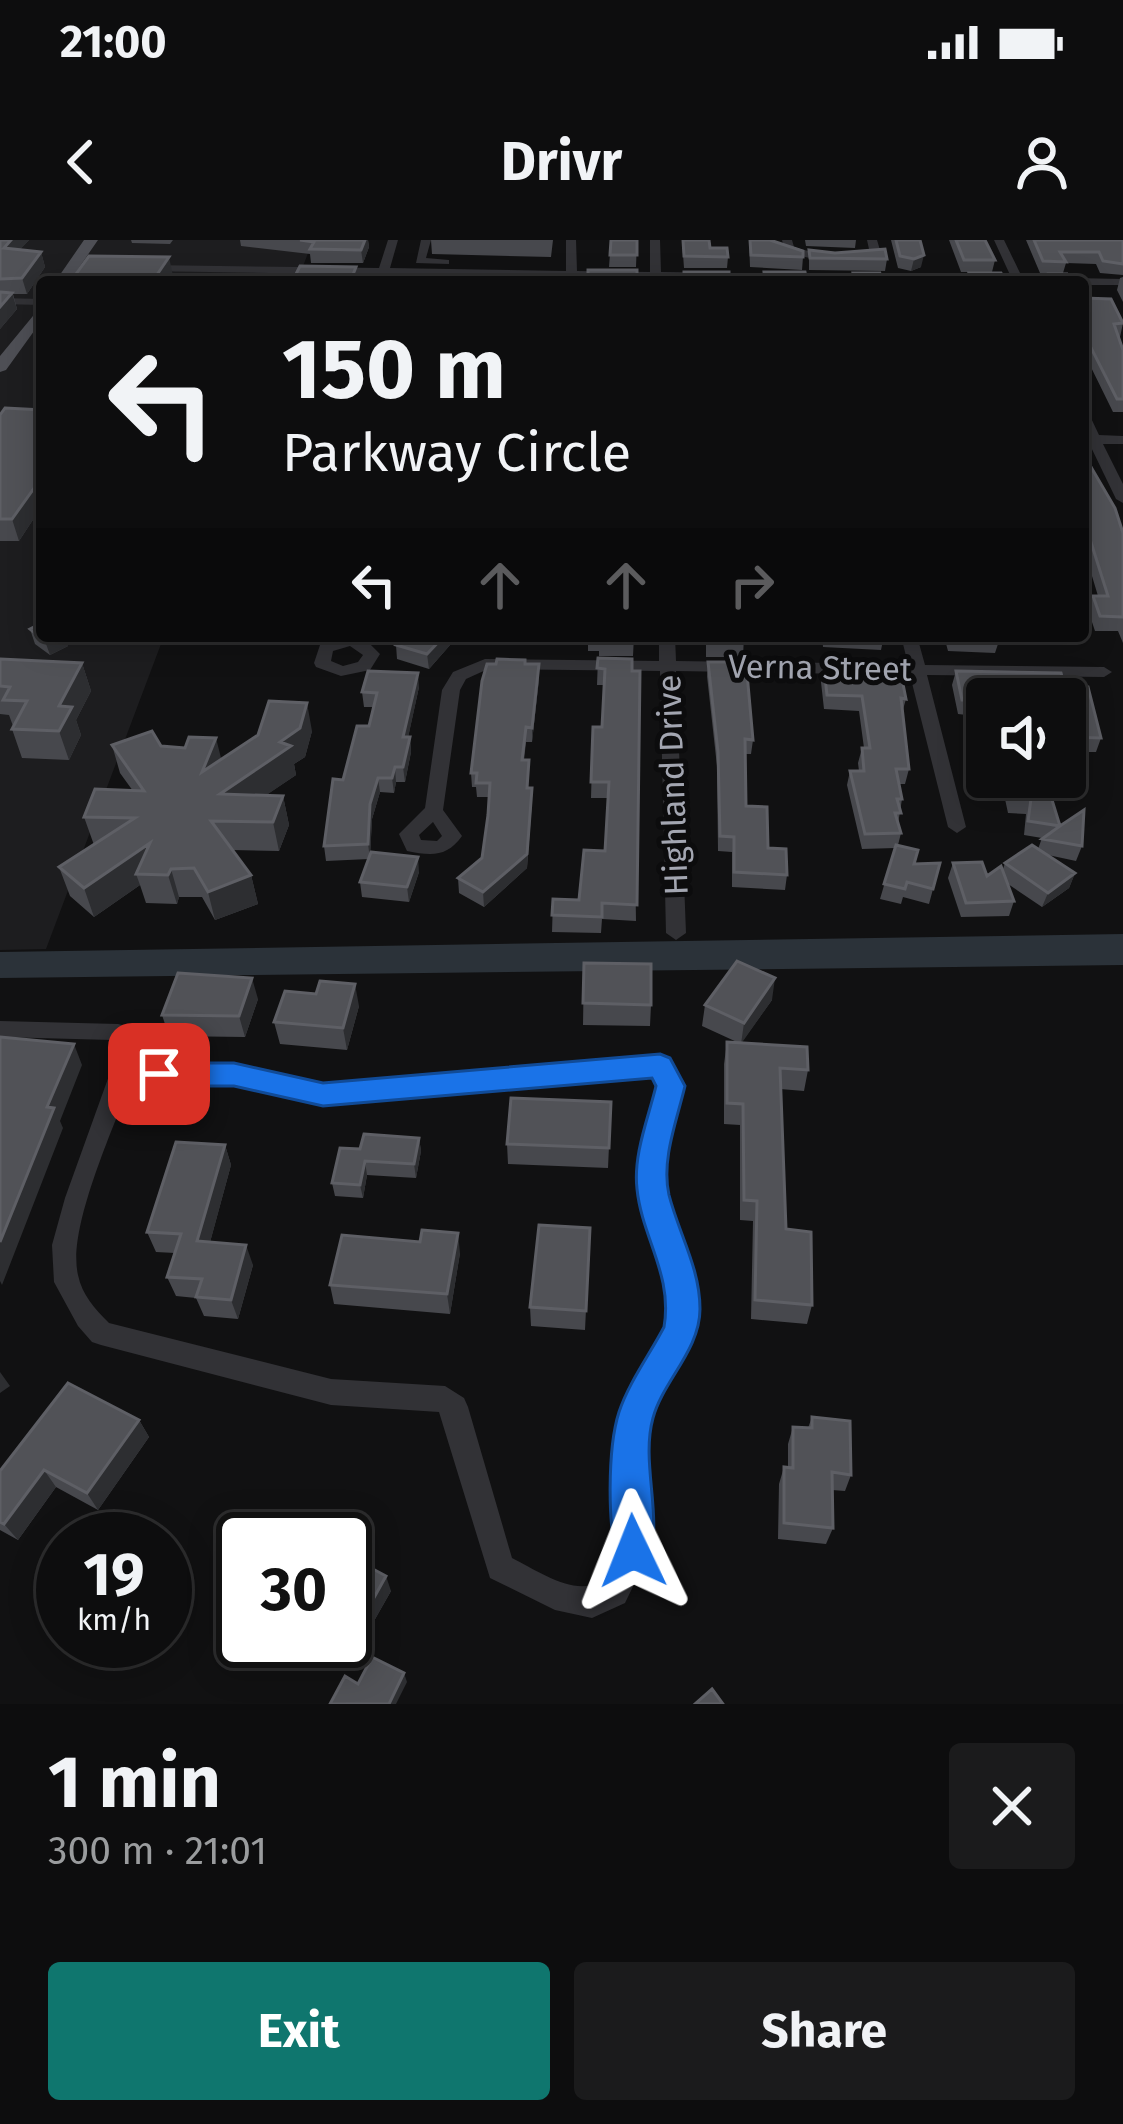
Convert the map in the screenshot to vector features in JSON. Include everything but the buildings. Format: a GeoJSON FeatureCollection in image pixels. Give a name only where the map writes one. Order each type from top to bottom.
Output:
{"type":"FeatureCollection","features":[{"type":"Feature","properties":{"kind":"main road"},"geometry":{"type":"LineString","coordinates":[[66,276],[91,240]]}},
{"type":"Feature","properties":{"kind":"main road"},"geometry":{"type":"LineString","coordinates":[[0,367],[36,315]]}},
{"type":"Feature","properties":{"kind":"street"},"geometry":{"type":"LineString","coordinates":[[383,272],[393,240]]}},
{"type":"Feature","properties":{"kind":"street"},"geometry":{"type":"LineString","coordinates":[[419,267],[426,240]]}},
{"type":"Feature","properties":{"kind":"street"},"geometry":{"type":"LineString","coordinates":[[572,240],[572,270]]}},
{"type":"Feature","properties":{"kind":"street"},"geometry":{"type":"LineString","coordinates":[[655,240],[656,276]]}},
{"type":"Feature","properties":{"kind":"street"},"geometry":{"type":"LineString","coordinates":[[787,240],[796,253],[869,255],[875,250],[872,240]]}},
{"type":"Feature","properties":{"kind":"street"},"geometry":{"type":"LineString","coordinates":[[998,240],[1016,276]]}},
{"type":"Feature","properties":{"kind":"street"},"geometry":{"type":"LineString","coordinates":[[72,267],[95,268]]}},
{"type":"Feature","properties":{"kind":"street"},"geometry":{"type":"LineString","coordinates":[[419,267],[435,276]]}},
{"type":"Feature","properties":{"kind":"street"},"geometry":{"type":"LineString","coordinates":[[340,276],[419,267],[628,276]]}},
{"type":"Feature","properties":{"kind":"street"},"geometry":{"type":"LineString","coordinates":[[119,268],[306,276]]}},
{"type":"Feature","properties":{"kind":"street"},"geometry":{"type":"LineString","coordinates":[[484,276],[572,270]]}},
{"type":"Feature","properties":{"kind":"street"},"geometry":{"type":"LineString","coordinates":[[1089,282],[1123,282]]}},
{"type":"Feature","properties":{"kind":"street"},"geometry":{"type":"LineString","coordinates":[[0,302],[36,305]]}},
{"type":"Feature","properties":{"kind":"street"},"geometry":{"type":"LineString","coordinates":[[1123,440],[1089,440],[1123,499]]}},
{"type":"Feature","properties":{"kind":"street","name":"Highland Drive"},"geometry":{"type":"LineString","coordinates":[[668,642],[676,933]]}},
{"type":"Feature","properties":{"kind":"street"},"geometry":{"type":"LineString","coordinates":[[910,642],[957,827]]}},
{"type":"Feature","properties":{"kind":"street","name":"Verna Street"},"geometry":{"type":"LineString","coordinates":[[434,810],[451,690],[467,671],[500,663],[1104,672]]}},
{"type":"Feature","properties":{"kind":"street"},"geometry":{"type":"LineString","coordinates":[[0,1029],[118,1032],[131,1046],[63,1249],[68,1285],[81,1313],[101,1333],[331,1392],[446,1399],[454,1407],[500,1568],[544,1594],[580,1604],[602,1601],[623,1581],[633,1551],[630,1467],[636,1415],[681,1329],[684,1311],[680,1271],[652,1191],[653,1158],[670,1086],[660,1066],[323,1094],[234,1074],[122,1074]]}},
{"type":"Feature","properties":{"kind":"shaded area"},"geometry":{"type":"Polygon","coordinates":[[[0,240],[313,240],[299,276],[36,276],[36,642],[162,642],[46,949],[0,950],[0,240]]]}},
{"type":"Feature","properties":{"kind":"shaded area"},"geometry":{"type":"Polygon","coordinates":[[[1123,934],[1123,965],[0,978],[0,952],[1123,934]]]}},
{"type":"Feature","properties":{"kind":"route"},"geometry":{"type":"LineString","coordinates":[[159,1074],[234,1074],[323,1094],[565,1076],[652,1063],[666,1072],[670,1086],[653,1158],[652,1191],[680,1271],[684,1311],[681,1329],[636,1415],[630,1467],[633,1551]]}}]}
